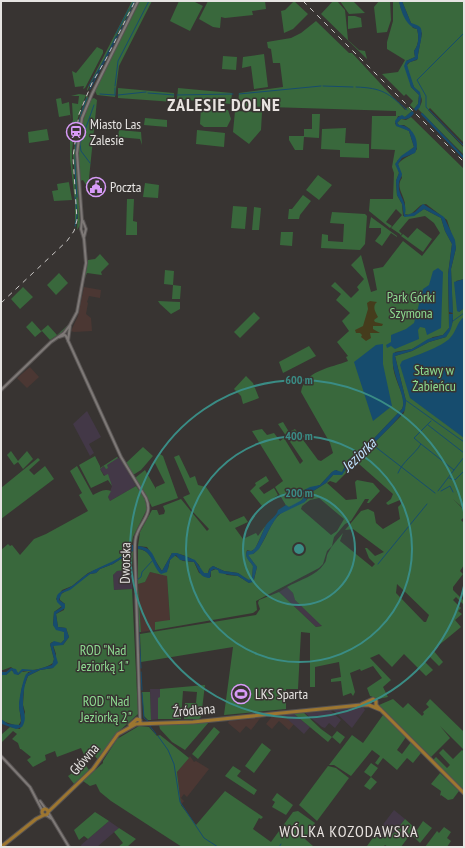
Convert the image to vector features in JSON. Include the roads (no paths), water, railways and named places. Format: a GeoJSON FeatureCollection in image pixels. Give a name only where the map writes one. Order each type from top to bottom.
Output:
{"type":"FeatureCollection","features":[{"type":"Feature","properties":{"kind":"main road"},"geometry":{"type":"LineString","coordinates":[[375,706],[376,701],[374,699],[369,704],[381,710],[464,793]]}},
{"type":"Feature","properties":{"kind":"main road","name":"Źródlana"},"geometry":{"type":"LineString","coordinates":[[138,721],[148,724],[189,722],[369,704]]}},
{"type":"Feature","properties":{"kind":"main road","name":"Główna"},"geometry":{"type":"LineString","coordinates":[[1,847],[45,812],[93,769],[118,734],[138,721]]}},
{"type":"Feature","properties":{"kind":"street"},"geometry":{"type":"LineString","coordinates":[[66,335],[78,309],[85,272],[84,238],[76,153],[82,118],[92,94],[138,1]]}},
{"type":"Feature","properties":{"kind":"street"},"geometry":{"type":"LineString","coordinates":[[66,335],[68,330]]}},
{"type":"Feature","properties":{"kind":"street"},"geometry":{"type":"LineString","coordinates":[[1,390],[59,336],[66,335]]}},
{"type":"Feature","properties":{"kind":"street","name":"Dworska"},"geometry":{"type":"LineString","coordinates":[[66,335],[121,457],[147,500],[148,513],[137,533],[135,542],[141,713],[138,721]]}},
{"type":"Feature","properties":{"kind":"street"},"geometry":{"type":"LineString","coordinates":[[1,756],[28,784],[69,847]]}},
{"type":"Feature","properties":{"kind":"water"},"geometry":{"type":"Polygon","coordinates":[[[399,1],[402,1],[411,23],[419,26],[422,33],[418,59],[408,63],[407,65],[414,87],[420,92],[421,97],[420,107],[416,111],[414,109],[418,104],[419,95],[411,87],[404,66],[406,61],[415,57],[414,51],[418,43],[418,32],[417,29],[407,22],[401,10],[399,1]]]}},
{"type":"Feature","properties":{"kind":"water"},"geometry":{"type":"Polygon","coordinates":[[[412,111],[414,113],[410,118],[401,119],[397,123],[408,128],[414,134],[417,144],[415,153],[402,158],[398,164],[402,174],[399,187],[406,210],[405,214],[407,215],[415,212],[423,204],[444,217],[455,240],[456,248],[451,269],[453,313],[449,312],[448,275],[452,244],[445,231],[441,218],[424,209],[414,216],[404,217],[402,204],[397,195],[396,181],[399,173],[395,164],[401,156],[414,147],[409,131],[396,126],[395,121],[398,117],[402,115],[405,117],[412,111]]]}},
{"type":"Feature","properties":{"kind":"water"},"geometry":{"type":"Polygon","coordinates":[[[438,268],[443,272],[441,328],[427,335],[425,328],[420,327],[418,330],[419,339],[395,349],[391,346],[387,348],[386,345],[391,342],[391,335],[406,329],[414,323],[423,289],[429,285],[433,271],[438,268]]]}},
{"type":"Feature","properties":{"kind":"water"},"geometry":{"type":"Polygon","coordinates":[[[464,279],[464,308],[459,312],[457,311],[454,282],[464,279]]]}},
{"type":"Feature","properties":{"kind":"water","name":"Jeziorka"},"geometry":{"type":"Polygon","coordinates":[[[449,314],[453,314],[452,323],[450,332],[446,337],[429,342],[412,351],[395,356],[406,401],[405,410],[366,451],[364,455],[350,463],[342,475],[333,475],[326,483],[310,493],[305,502],[278,515],[259,549],[253,554],[248,555],[257,567],[253,582],[249,583],[238,576],[219,573],[218,570],[214,569],[211,571],[210,578],[206,578],[201,575],[194,562],[180,560],[176,555],[170,560],[167,572],[161,574],[147,552],[138,549],[138,546],[148,549],[162,571],[172,553],[177,553],[195,560],[204,573],[208,573],[210,568],[213,566],[224,571],[238,573],[249,580],[252,578],[253,566],[247,558],[246,553],[247,551],[252,551],[254,549],[266,525],[278,510],[286,505],[289,507],[302,500],[305,495],[302,491],[310,487],[320,485],[335,470],[342,472],[349,459],[359,454],[402,409],[403,398],[392,360],[393,353],[412,349],[428,339],[443,335],[449,328],[449,314]]]}},
{"type":"Feature","properties":{"kind":"water","name":"Stawy w Żabieńcu"},"geometry":{"type":"Polygon","coordinates":[[[464,317],[464,438],[410,398],[400,365],[402,361],[434,348],[450,338],[459,322],[464,317]]]}},
{"type":"Feature","properties":{"kind":"water"},"geometry":{"type":"Polygon","coordinates":[[[383,344],[383,364],[392,406],[373,421],[354,362],[376,345],[383,344]]]}},
{"type":"Feature","properties":{"kind":"water"},"geometry":{"type":"Polygon","coordinates":[[[131,545],[133,545],[133,551],[113,564],[100,569],[96,573],[90,574],[70,590],[62,593],[59,600],[65,604],[65,608],[56,614],[58,627],[66,628],[69,637],[63,645],[53,646],[58,663],[53,668],[40,670],[28,676],[23,705],[25,719],[22,727],[16,729],[2,724],[1,719],[8,724],[20,725],[21,718],[19,706],[21,689],[26,674],[32,671],[23,671],[18,675],[14,674],[12,670],[6,675],[1,675],[1,672],[6,672],[11,668],[16,669],[18,673],[22,669],[35,670],[52,665],[54,659],[50,644],[54,641],[61,643],[64,640],[64,632],[56,630],[53,625],[54,612],[62,607],[57,602],[57,596],[59,593],[72,586],[87,574],[119,558],[129,550],[131,545]]]}},
{"type":"Feature","properties":{"kind":"waterway"},"geometry":{"type":"LineString","coordinates":[[130,8],[134,1]]}},
{"type":"Feature","properties":{"kind":"waterway"},"geometry":{"type":"LineString","coordinates":[[90,89],[136,1]]}},
{"type":"Feature","properties":{"kind":"waterway"},"geometry":{"type":"LineString","coordinates":[[115,86],[118,61],[149,1]]}},
{"type":"Feature","properties":{"kind":"waterway"},"geometry":{"type":"LineString","coordinates":[[116,34],[129,9]]}},
{"type":"Feature","properties":{"kind":"waterway"},"geometry":{"type":"LineString","coordinates":[[464,33],[417,80],[426,96],[426,107],[464,146]]}},
{"type":"Feature","properties":{"kind":"waterway"},"geometry":{"type":"LineString","coordinates":[[110,49],[116,36]]}},
{"type":"Feature","properties":{"kind":"waterway"},"geometry":{"type":"LineString","coordinates":[[106,56],[109,50]]}},
{"type":"Feature","properties":{"kind":"waterway"},"geometry":{"type":"LineString","coordinates":[[89,86],[106,57]]}},
{"type":"Feature","properties":{"kind":"waterway"},"geometry":{"type":"LineString","coordinates":[[239,94],[321,86]]}},
{"type":"Feature","properties":{"kind":"waterway"},"geometry":{"type":"LineString","coordinates":[[323,86],[353,87]]}},
{"type":"Feature","properties":{"kind":"waterway"},"geometry":{"type":"LineString","coordinates":[[356,87],[384,92],[395,99],[407,110]]}},
{"type":"Feature","properties":{"kind":"waterway"},"geometry":{"type":"LineString","coordinates":[[115,88],[115,95]]}},
{"type":"Feature","properties":{"kind":"waterway"},"geometry":{"type":"LineString","coordinates":[[118,95],[146,92]]}},
{"type":"Feature","properties":{"kind":"waterway"},"geometry":{"type":"LineString","coordinates":[[148,93],[174,95]]}},
{"type":"Feature","properties":{"kind":"waterway"},"geometry":{"type":"LineString","coordinates":[[100,94],[115,95]]}},
{"type":"Feature","properties":{"kind":"waterway"},"geometry":{"type":"LineString","coordinates":[[177,95],[233,94]]}},
{"type":"Feature","properties":{"kind":"waterway"},"geometry":{"type":"LineString","coordinates":[[77,197],[75,172],[77,135],[82,110],[87,98]]}},
{"type":"Feature","properties":{"kind":"waterway"},"geometry":{"type":"LineString","coordinates":[[90,163],[81,151],[80,144],[94,105]]}},
{"type":"Feature","properties":{"kind":"waterway"},"geometry":{"type":"LineString","coordinates":[[422,114],[464,158]]}},
{"type":"Feature","properties":{"kind":"waterway"},"geometry":{"type":"LineString","coordinates":[[75,197],[76,201]]}},
{"type":"Feature","properties":{"kind":"waterway"},"geometry":{"type":"LineString","coordinates":[[75,226],[77,216],[76,202]]}},
{"type":"Feature","properties":{"kind":"waterway"},"geometry":{"type":"LineString","coordinates":[[453,321],[464,313]]}},
{"type":"Feature","properties":{"kind":"waterway"},"geometry":{"type":"LineString","coordinates":[[404,399],[464,442]]}},
{"type":"Feature","properties":{"kind":"waterway"},"geometry":{"type":"LineString","coordinates":[[398,473],[421,444],[414,438],[431,421]]}},
{"type":"Feature","properties":{"kind":"waterway"},"geometry":{"type":"LineString","coordinates":[[428,425],[464,453]]}},
{"type":"Feature","properties":{"kind":"waterway"},"geometry":{"type":"LineString","coordinates":[[421,444],[454,470],[438,491]]}},
{"type":"Feature","properties":{"kind":"waterway","name":"Jeziorka"},"geometry":{"type":"LineString","coordinates":[[373,445],[435,493]]}},
{"type":"Feature","properties":{"kind":"waterway"},"geometry":{"type":"LineString","coordinates":[[454,470],[464,457]]}},
{"type":"Feature","properties":{"kind":"waterway"},"geometry":{"type":"LineString","coordinates":[[449,478],[455,480],[464,471]]}},
{"type":"Feature","properties":{"kind":"waterway"},"geometry":{"type":"LineString","coordinates":[[441,491],[450,486],[453,492]]}},
{"type":"Feature","properties":{"kind":"waterway"},"geometry":{"type":"LineString","coordinates":[[378,564],[427,504]]}},
{"type":"Feature","properties":{"kind":"waterway"},"geometry":{"type":"LineString","coordinates":[[137,580],[141,577],[142,572],[153,560]]}},
{"type":"Feature","properties":{"kind":"waterway"},"geometry":{"type":"LineString","coordinates":[[137,599],[139,632]]}},
{"type":"Feature","properties":{"kind":"waterway"},"geometry":{"type":"LineString","coordinates":[[139,634],[141,668]]}},
{"type":"Feature","properties":{"kind":"waterway"},"geometry":{"type":"LineString","coordinates":[[141,672],[142,690]]}},
{"type":"Feature","properties":{"kind":"waterway"},"geometry":{"type":"LineString","coordinates":[[142,693],[144,718],[149,722]]}},
{"type":"Feature","properties":{"kind":"waterway"},"geometry":{"type":"LineString","coordinates":[[149,725],[156,734]]}},
{"type":"Feature","properties":{"kind":"waterway"},"geometry":{"type":"LineString","coordinates":[[158,736],[168,750],[174,764],[180,802],[204,838],[218,847]]}},
{"type":"Feature","properties":{"kind":"railway"},"geometry":{"type":"LineString","coordinates":[[1,303],[67,241],[74,231],[77,220],[73,157],[79,114],[92,83],[106,59],[135,1]]}},
{"type":"Feature","properties":{"kind":"railway"},"geometry":{"type":"LineString","coordinates":[[303,1],[464,162]]}},
{"type":"Feature","properties":{"kind":"place","name":"Miasto Las Zalesie"},"geometry":{"type":"Point","coordinates":[76,132]}},
{"type":"Feature","properties":{"kind":"place","name":"Poczta"},"geometry":{"type":"Point","coordinates":[96,187]}},
{"type":"Feature","properties":{"kind":"place","name":"LKS Sparta"},"geometry":{"type":"Point","coordinates":[241,694]}},
{"type":"Feature","properties":{"kind":"district","name":"ZALESIE DOLNE"},"geometry":{"type":"Point","coordinates":[224,105]}},
{"type":"Feature","properties":{"kind":"district","name":"WÓLKA KOZODAWSKA"},"geometry":{"type":"Point","coordinates":[349,831]}},
{"type":"Feature","properties":{"kind":"park label","name":"Park Górki Szymona"},"geometry":{"type":"Point","coordinates":[411,306]}},
{"type":"Feature","properties":{"kind":"park label","name":"ROD \"Nad Jeziorką 1\""},"geometry":{"type":"Point","coordinates":[103,658]}},
{"type":"Feature","properties":{"kind":"park label","name":"ROD \"Nad Jeziorką 2\""},"geometry":{"type":"Point","coordinates":[106,710]}}]}
